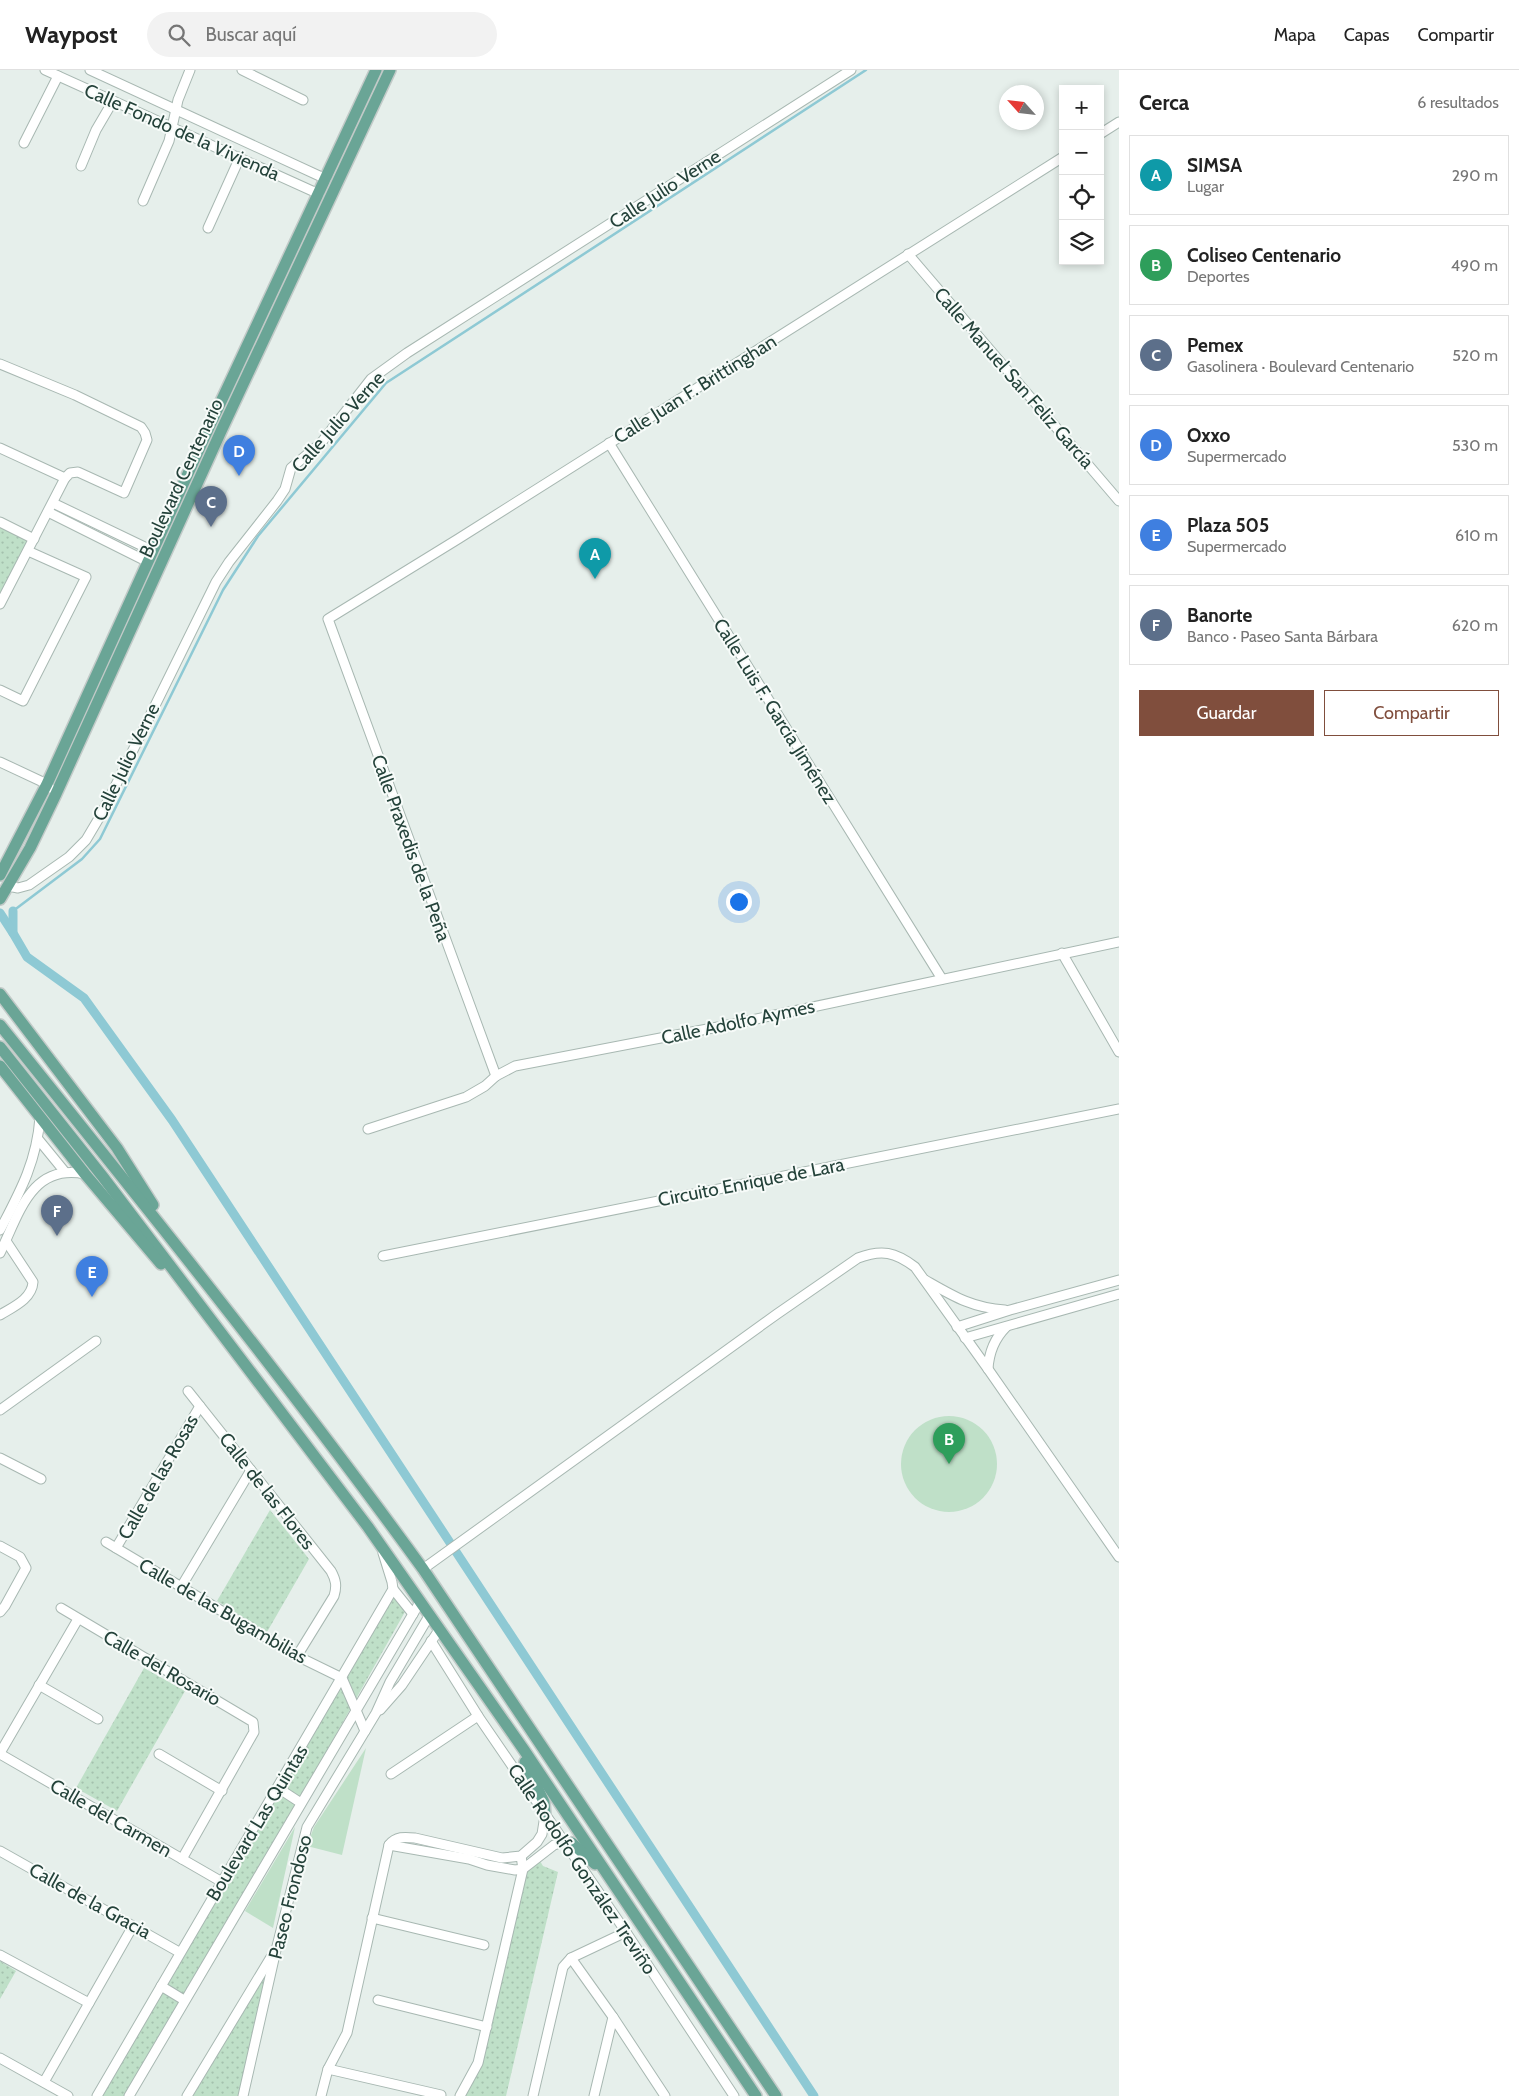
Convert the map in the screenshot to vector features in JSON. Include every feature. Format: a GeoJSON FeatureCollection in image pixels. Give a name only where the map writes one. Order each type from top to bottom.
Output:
{"type":"FeatureCollection","features":[{"type":"Feature","properties":{"kind":"main road","name":"Boulevard Centenario"},"geometry":{"type":"LineString","coordinates":[[0,874],[47,784],[376,70]]}},
{"type":"Feature","properties":{"kind":"main road","name":"Boulevard Centenario"},"geometry":{"type":"LineString","coordinates":[[4,893],[63,779],[390,70]]}},
{"type":"Feature","properties":{"kind":"main road"},"geometry":{"type":"LineString","coordinates":[[311,241],[309,232],[328,189],[326,179]]}},
{"type":"Feature","properties":{"kind":"main road"},"geometry":{"type":"LineString","coordinates":[[282,271],[294,277]]}},
{"type":"Feature","properties":{"kind":"main road"},"geometry":{"type":"LineString","coordinates":[[133,624],[155,562],[153,551]]}},
{"type":"Feature","properties":{"kind":"main road"},"geometry":{"type":"LineString","coordinates":[[96,708],[93,692],[107,652]]}},
{"type":"Feature","properties":{"kind":"main road"},"geometry":{"type":"LineString","coordinates":[[0,994],[117,1148],[140,1184],[162,1225]]}},
{"type":"Feature","properties":{"kind":"main road"},"geometry":{"type":"LineString","coordinates":[[0,1026],[162,1225],[365,1488],[423,1570],[776,2096]]}},
{"type":"Feature","properties":{"kind":"main road"},"geometry":{"type":"LineString","coordinates":[[0,1047],[103,1177],[380,1544],[524,1750],[756,2096]]}},
{"type":"Feature","properties":{"kind":"main road"},"geometry":{"type":"LineString","coordinates":[[0,1066],[145,1247],[198,1303]]}},
{"type":"Feature","properties":{"kind":"main road"},"geometry":{"type":"LineString","coordinates":[[524,1750],[525,1764],[544,1802],[545,1815]]}},
{"type":"Feature","properties":{"kind":"main road"},"geometry":{"type":"LineString","coordinates":[[563,1842],[572,1843],[586,1857],[602,1868]]}},
{"type":"Feature","properties":{"kind":"street","name":"Calle Fondo de la Vivienda"},"geometry":{"type":"LineString","coordinates":[[45,70],[319,194]]}},
{"type":"Feature","properties":{"kind":"street","name":"Calle Fondo de la Vivienda"},"geometry":{"type":"LineString","coordinates":[[90,70],[326,179]]}},
{"type":"Feature","properties":{"kind":"street"},"geometry":{"type":"LineString","coordinates":[[143,201],[169,142],[181,92],[190,70]]}},
{"type":"Feature","properties":{"kind":"street"},"geometry":{"type":"LineString","coordinates":[[242,70],[303,100]]}},
{"type":"Feature","properties":{"kind":"street","name":"Calle Julio Verne"},"geometry":{"type":"LineString","coordinates":[[4,893],[30,886],[69,857],[93,830],[216,582],[285,489],[291,468],[321,443],[371,379],[407,353],[851,70]]}},
{"type":"Feature","properties":{"kind":"street"},"geometry":{"type":"LineString","coordinates":[[24,143],[58,76]]}},
{"type":"Feature","properties":{"kind":"street"},"geometry":{"type":"LineString","coordinates":[[80,166],[96,130],[113,101]]}},
{"type":"Feature","properties":{"kind":"street"},"geometry":{"type":"LineString","coordinates":[[1104,131],[1119,122]]}},
{"type":"Feature","properties":{"kind":"street"},"geometry":{"type":"LineString","coordinates":[[208,228],[240,157]]}},
{"type":"Feature","properties":{"kind":"street","name":"Calle Juan F. Brittinghan"},"geometry":{"type":"LineString","coordinates":[[328,619],[458,540],[1059,160]]}},
{"type":"Feature","properties":{"kind":"street","name":"Calle Manuel San Feliz García"},"geometry":{"type":"LineString","coordinates":[[908,254],[1119,501]]}},
{"type":"Feature","properties":{"kind":"street"},"geometry":{"type":"LineString","coordinates":[[0,365],[76,395],[141,427],[147,440],[145,449],[124,493],[78,472],[70,473],[65,478],[0,604]]}},
{"type":"Feature","properties":{"kind":"street","name":"Calle Luis F. García Jiménez"},"geometry":{"type":"LineString","coordinates":[[609,443],[942,979]]}},
{"type":"Feature","properties":{"kind":"street"},"geometry":{"type":"LineString","coordinates":[[0,448],[65,478]]}},
{"type":"Feature","properties":{"kind":"street"},"geometry":{"type":"LineString","coordinates":[[52,503],[153,551]]}},
{"type":"Feature","properties":{"kind":"street"},"geometry":{"type":"LineString","coordinates":[[48,512],[148,562]]}},
{"type":"Feature","properties":{"kind":"street"},"geometry":{"type":"LineString","coordinates":[[0,522],[34,539]]}},
{"type":"Feature","properties":{"kind":"street"},"geometry":{"type":"LineString","coordinates":[[0,690],[23,701],[86,577],[28,550]]}},
{"type":"Feature","properties":{"kind":"street","name":"Calle Praxedis de la Peña"},"geometry":{"type":"LineString","coordinates":[[328,619],[496,1076]]}},
{"type":"Feature","properties":{"kind":"street"},"geometry":{"type":"LineString","coordinates":[[0,762],[47,784],[55,796]]}},
{"type":"Feature","properties":{"kind":"street"},"geometry":{"type":"LineString","coordinates":[[47,784],[63,779]]}},
{"type":"Feature","properties":{"kind":"street","name":"Calle Adolfo Aymes"},"geometry":{"type":"LineString","coordinates":[[368,1129],[466,1097],[485,1086],[496,1076],[515,1066],[723,1026],[1119,942]]}},
{"type":"Feature","properties":{"kind":"street"},"geometry":{"type":"LineString","coordinates":[[1062,953],[1119,1052]]}},
{"type":"Feature","properties":{"kind":"street","name":"Circuito Enrique de Lara"},"geometry":{"type":"LineString","coordinates":[[383,1256],[1119,1109]]}},
{"type":"Feature","properties":{"kind":"street"},"geometry":{"type":"LineString","coordinates":[[0,1230],[26,1178],[35,1154],[40,1117]]}},
{"type":"Feature","properties":{"kind":"street"},"geometry":{"type":"LineString","coordinates":[[38,1139],[65,1172]]}},
{"type":"Feature","properties":{"kind":"street"},"geometry":{"type":"LineString","coordinates":[[0,1253],[24,1203],[36,1187],[44,1180],[65,1172],[85,1174]]}},
{"type":"Feature","properties":{"kind":"street"},"geometry":{"type":"LineString","coordinates":[[0,1315],[27,1297],[33,1289],[33,1282],[6,1241]]}},
{"type":"Feature","properties":{"kind":"street"},"geometry":{"type":"LineString","coordinates":[[423,1570],[777,1314],[858,1258],[873,1253],[888,1253],[902,1258],[914,1268],[988,1369],[1119,1557]]}},
{"type":"Feature","properties":{"kind":"street"},"geometry":{"type":"LineString","coordinates":[[922,1278],[971,1305],[987,1309],[1010,1310]]}},
{"type":"Feature","properties":{"kind":"street"},"geometry":{"type":"LineString","coordinates":[[957,1327],[1010,1310],[1119,1280]]}},
{"type":"Feature","properties":{"kind":"street"},"geometry":{"type":"LineString","coordinates":[[965,1338],[1119,1294]]}},
{"type":"Feature","properties":{"kind":"street"},"geometry":{"type":"LineString","coordinates":[[988,1369],[995,1341],[1008,1326]]}},
{"type":"Feature","properties":{"kind":"street"},"geometry":{"type":"LineString","coordinates":[[0,1410],[96,1341]]}},
{"type":"Feature","properties":{"kind":"street","name":"Calle de las Flores"},"geometry":{"type":"LineString","coordinates":[[188,1391],[331,1571],[336,1580],[337,1587],[334,1596],[298,1656]]}},
{"type":"Feature","properties":{"kind":"street","name":"Calle de las Rosas"},"geometry":{"type":"LineString","coordinates":[[116,1548],[200,1406]]}},
{"type":"Feature","properties":{"kind":"street"},"geometry":{"type":"LineString","coordinates":[[0,1458],[41,1479]]}},
{"type":"Feature","properties":{"kind":"street"},"geometry":{"type":"LineString","coordinates":[[181,1587],[251,1470]]}},
{"type":"Feature","properties":{"kind":"street","name":"Calle de las Bugambilias"},"geometry":{"type":"LineString","coordinates":[[106,1542],[298,1656],[342,1678]]}},
{"type":"Feature","properties":{"kind":"street"},"geometry":{"type":"LineString","coordinates":[[380,1544],[392,1582],[392,1589],[413,1614]]}},
{"type":"Feature","properties":{"kind":"street"},"geometry":{"type":"LineString","coordinates":[[0,1546],[20,1557],[26,1568],[0,1612]]}},
{"type":"Feature","properties":{"kind":"street","name":"Boulevard Las Quintas"},"geometry":{"type":"LineString","coordinates":[[97,2096],[278,1788],[392,1589]]}},
{"type":"Feature","properties":{"kind":"street","name":"Boulevard Las Quintas"},"geometry":{"type":"LineString","coordinates":[[128,2096],[420,1602]]}},
{"type":"Feature","properties":{"kind":"street","name":"Calle del Rosario"},"geometry":{"type":"LineString","coordinates":[[61,1608],[247,1717],[252,1722],[254,1732],[222,1791]]}},
{"type":"Feature","properties":{"kind":"street","name":"Paseo Frondoso"},"geometry":{"type":"LineString","coordinates":[[243,2096],[276,1950],[307,1827],[376,1713],[398,1668],[430,1616]]}},
{"type":"Feature","properties":{"kind":"street"},"geometry":{"type":"LineString","coordinates":[[0,1753],[78,1619]]}},
{"type":"Feature","properties":{"kind":"street","name":"Paseo Frondoso"},"geometry":{"type":"LineString","coordinates":[[376,1713],[394,1695],[410,1674],[439,1630]]}},
{"type":"Feature","properties":{"kind":"street","name":"Calle Rodolfo González Treviño"},"geometry":{"type":"LineString","coordinates":[[431,1642],[478,1716],[626,1932],[734,2096]]}},
{"type":"Feature","properties":{"kind":"street"},"geometry":{"type":"LineString","coordinates":[[409,1650],[421,1656]]}},
{"type":"Feature","properties":{"kind":"street"},"geometry":{"type":"LineString","coordinates":[[398,1668],[410,1674]]}},
{"type":"Feature","properties":{"kind":"street"},"geometry":{"type":"LineString","coordinates":[[342,1678],[365,1731]]}},
{"type":"Feature","properties":{"kind":"street"},"geometry":{"type":"LineString","coordinates":[[40,1685],[98,1719]]}},
{"type":"Feature","properties":{"kind":"street"},"geometry":{"type":"LineString","coordinates":[[391,1774],[478,1716]]}},
{"type":"Feature","properties":{"kind":"street","name":"Calle del Carmen"},"geometry":{"type":"LineString","coordinates":[[0,1753],[222,1882]]}},
{"type":"Feature","properties":{"kind":"street"},"geometry":{"type":"LineString","coordinates":[[159,1754],[222,1791],[182,1859]]}},
{"type":"Feature","properties":{"kind":"street"},"geometry":{"type":"LineString","coordinates":[[278,1788],[301,1804]]}},
{"type":"Feature","properties":{"kind":"street"},"geometry":{"type":"LineString","coordinates":[[321,2096],[328,2069],[347,2033],[389,1844],[396,1838],[409,1838],[502,1858],[521,1856],[537,1842],[542,1834],[545,1815]]}},
{"type":"Feature","properties":{"kind":"street"},"geometry":{"type":"LineString","coordinates":[[389,1844],[469,1859],[507,1870],[523,1869],[554,1845],[563,1842]]}},
{"type":"Feature","properties":{"kind":"street","name":"Calle de la Gracia"},"geometry":{"type":"LineString","coordinates":[[0,1851],[180,1952]]}},
{"type":"Feature","properties":{"kind":"street"},"geometry":{"type":"LineString","coordinates":[[460,2096],[478,2063],[488,2027],[523,1869],[521,1856]]}},
{"type":"Feature","properties":{"kind":"street"},"geometry":{"type":"LineString","coordinates":[[372,1918],[484,1944]]}},
{"type":"Feature","properties":{"kind":"street"},"geometry":{"type":"LineString","coordinates":[[44,2082],[133,1926]]}},
{"type":"Feature","properties":{"kind":"street"},"geometry":{"type":"LineString","coordinates":[[532,2096],[563,1967],[570,1958],[626,1932]]}},
{"type":"Feature","properties":{"kind":"street"},"geometry":{"type":"LineString","coordinates":[[187,2096],[276,1950]]}},
{"type":"Feature","properties":{"kind":"street"},"geometry":{"type":"LineString","coordinates":[[0,1954],[88,2004]]}},
{"type":"Feature","properties":{"kind":"street"},"geometry":{"type":"LineString","coordinates":[[570,1958],[613,2017],[665,2096]]}},
{"type":"Feature","properties":{"kind":"street"},"geometry":{"type":"LineString","coordinates":[[161,1986],[184,2000]]}},
{"type":"Feature","properties":{"kind":"street"},"geometry":{"type":"LineString","coordinates":[[378,2000],[488,2027]]}},
{"type":"Feature","properties":{"kind":"street"},"geometry":{"type":"LineString","coordinates":[[594,2096],[613,2017]]}},
{"type":"Feature","properties":{"kind":"street"},"geometry":{"type":"LineString","coordinates":[[0,2058],[68,2096]]}},
{"type":"Feature","properties":{"kind":"street"},"geometry":{"type":"LineString","coordinates":[[328,2069],[441,2094]]}},
{"type":"Feature","properties":{"kind":"street"},"geometry":{"type":"LineString","coordinates":[[656,2096],[658,2085]]}},
{"type":"Feature","properties":{"kind":"green space"},"geometry":{"type":"Polygon","coordinates":[[[0,526],[29,540],[0,596],[0,526]]]}},
{"type":"Feature","properties":{"kind":"green space"},"geometry":{"type":"Polygon","coordinates":[[[949,1416],[967,1420],[983,1430],[993,1446],[997,1464],[993,1482],[983,1498],[967,1508],[949,1512],[931,1508],[915,1498],[905,1482],[901,1464],[905,1446],[915,1430],[931,1420],[949,1416]]]}},
{"type":"Feature","properties":{"kind":"green space"},"geometry":{"type":"Polygon","coordinates":[[[270,1510],[309,1559],[267,1632],[217,1601],[270,1510]]]}},
{"type":"Feature","properties":{"kind":"green space"},"geometry":{"type":"Polygon","coordinates":[[[393,1595],[406,1610],[299,1800],[126,2096],[100,2096],[393,1595]]]}},
{"type":"Feature","properties":{"kind":"green space"},"geometry":{"type":"Polygon","coordinates":[[[144,1668],[185,1691],[117,1811],[76,1788],[144,1668]]]}},
{"type":"Feature","properties":{"kind":"green space"},"geometry":{"type":"Polygon","coordinates":[[[366,1748],[342,1855],[307,1846],[314,1827],[366,1748]]]}},
{"type":"Feature","properties":{"kind":"green space"},"geometry":{"type":"Polygon","coordinates":[[[295,1827],[273,1928],[245,1911],[295,1827]]]}},
{"type":"Feature","properties":{"kind":"green space"},"geometry":{"type":"Polygon","coordinates":[[[538,1858],[543,1866],[558,1872],[506,2096],[462,2096],[480,2063],[525,1869],[538,1858]]]}},
{"type":"Feature","properties":{"kind":"green space"},"geometry":{"type":"Polygon","coordinates":[[[0,1961],[16,1971],[0,1999],[0,1961]]]}},
{"type":"Feature","properties":{"kind":"green space"},"geometry":{"type":"Polygon","coordinates":[[[265,1976],[239,2096],[193,2096],[265,1976]]]}},
{"type":"Feature","properties":{"kind":"waterway"},"geometry":{"type":"LineString","coordinates":[[13,911],[82,859],[100,839],[223,590],[258,536],[386,383],[866,70]]}},
{"type":"Feature","properties":{"kind":"waterway"},"geometry":{"type":"LineString","coordinates":[[13,911],[13,933],[27,957],[84,998],[172,1120],[814,2096]]}},
{"type":"Feature","properties":{"kind":"waterway"},"geometry":{"type":"LineString","coordinates":[[0,913],[13,933]]}},
{"type":"Feature","properties":{"kind":"place","name":"Oxxo"},"geometry":{"type":"Point","coordinates":[239,476]}},
{"type":"Feature","properties":{"kind":"place","name":"Pemex"},"geometry":{"type":"Point","coordinates":[211,527]}},
{"type":"Feature","properties":{"kind":"place","name":"SIMSA"},"geometry":{"type":"Point","coordinates":[595,579]}},
{"type":"Feature","properties":{"kind":"place","name":"Banorte"},"geometry":{"type":"Point","coordinates":[57,1236]}},
{"type":"Feature","properties":{"kind":"place","name":"Plaza 505"},"geometry":{"type":"Point","coordinates":[92,1297]}},
{"type":"Feature","properties":{"kind":"place","name":"Coliseo Centenario"},"geometry":{"type":"Point","coordinates":[949,1464]}}]}
